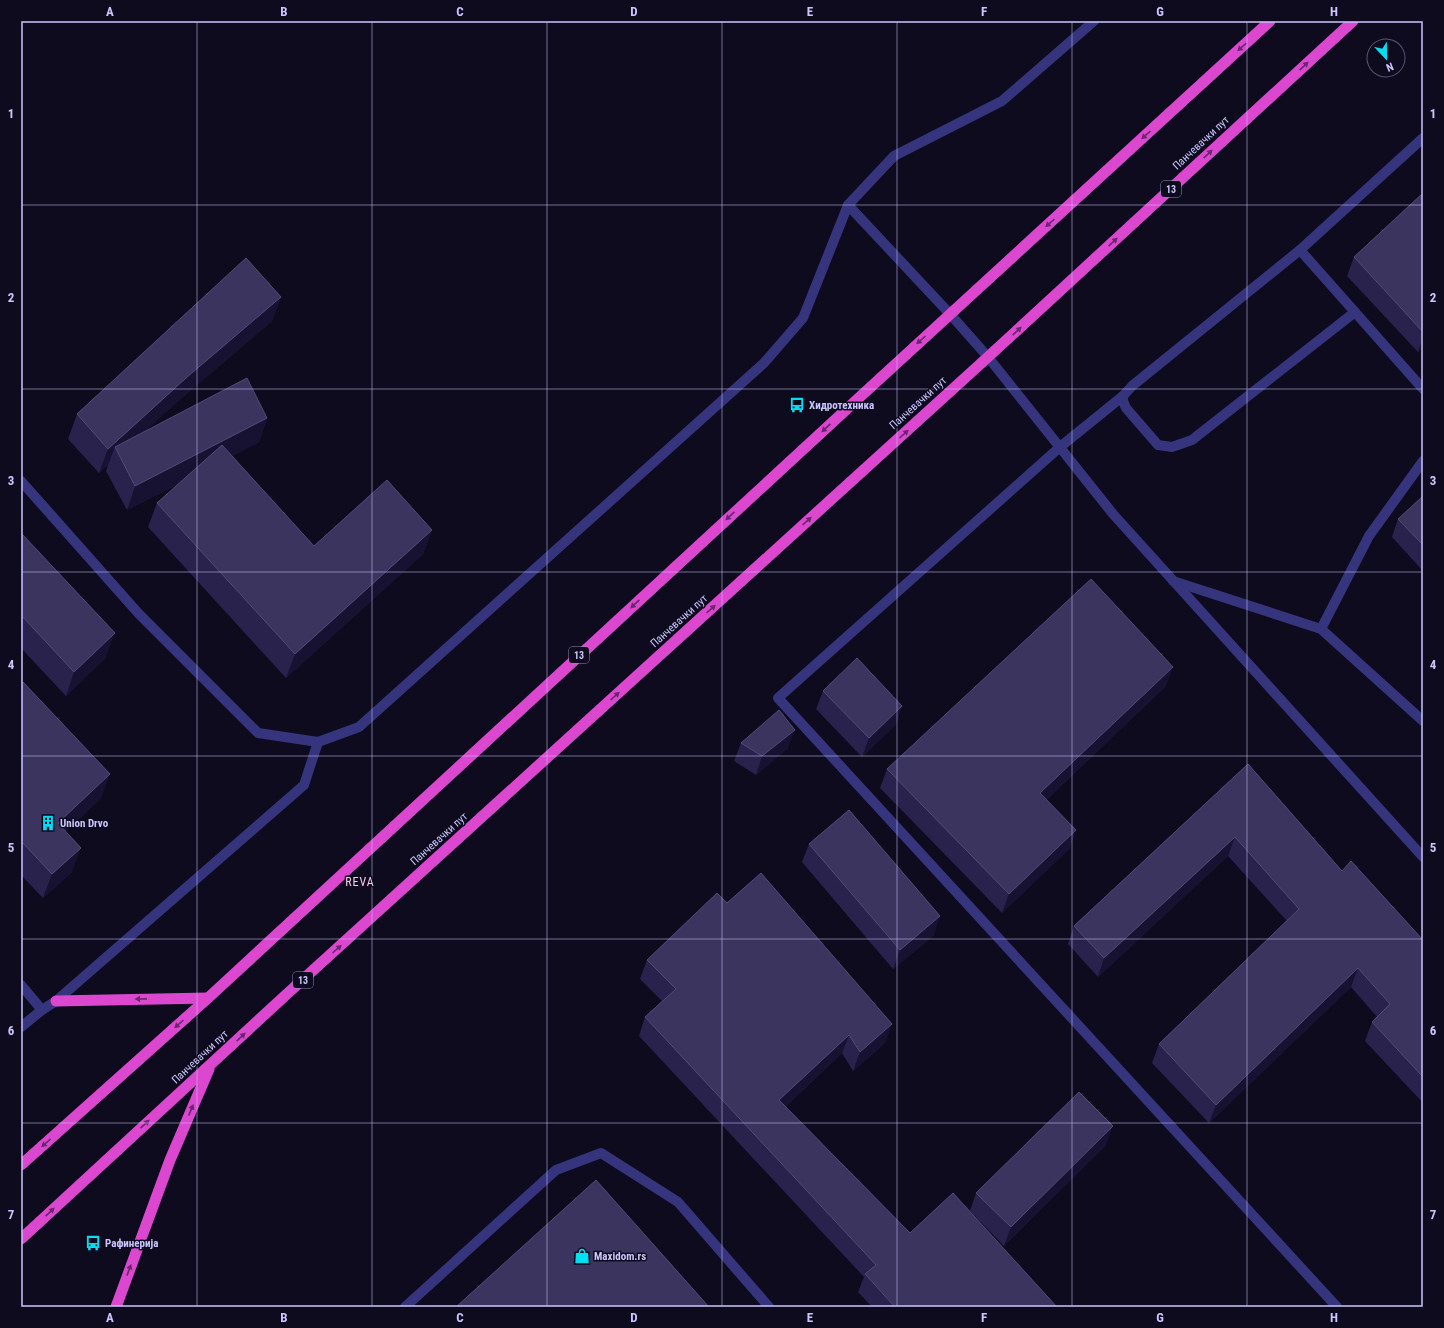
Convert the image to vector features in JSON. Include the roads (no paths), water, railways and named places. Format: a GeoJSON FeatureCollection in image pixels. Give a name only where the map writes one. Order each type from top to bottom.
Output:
{"type":"FeatureCollection","features":[{"type":"Feature","properties":{"kind":"highway","name":"13"},"geometry":{"type":"LineString","coordinates":[[21,1165],[208,998],[1270,21]]}},
{"type":"Feature","properties":{"kind":"highway","name":"Панчевачки пут"},"geometry":{"type":"LineString","coordinates":[[21,1239],[211,1064],[988,357],[1353,21]]}},
{"type":"Feature","properties":{"kind":"highway"},"geometry":{"type":"LineString","coordinates":[[56,1001],[208,998]]}},
{"type":"Feature","properties":{"kind":"highway"},"geometry":{"type":"LineString","coordinates":[[116,1307],[170,1160],[211,1064]]}},
{"type":"Feature","properties":{"kind":"street"},"geometry":{"type":"LineString","coordinates":[[21,481],[139,614],[258,733],[318,742],[359,727],[764,363],[803,318],[848,205],[894,156],[1002,101],[1094,21]]}},
{"type":"Feature","properties":{"kind":"street"},"geometry":{"type":"LineString","coordinates":[[1337,1307],[778,698],[1060,447],[1123,396],[1132,386],[1300,250],[1423,138]]}},
{"type":"Feature","properties":{"kind":"street"},"geometry":{"type":"LineString","coordinates":[[848,205],[988,357],[1112,514],[1423,857]]}},
{"type":"Feature","properties":{"kind":"street"},"geometry":{"type":"LineString","coordinates":[[1300,250],[1423,389]]}},
{"type":"Feature","properties":{"kind":"street"},"geometry":{"type":"LineString","coordinates":[[1123,396],[1123,401],[1126,408],[1158,445],[1172,447],[1192,440],[1355,312]]}},
{"type":"Feature","properties":{"kind":"street"},"geometry":{"type":"LineString","coordinates":[[1321,629],[1369,536],[1423,461]]}},
{"type":"Feature","properties":{"kind":"street"},"geometry":{"type":"LineString","coordinates":[[1173,581],[1321,629],[1423,721]]}},
{"type":"Feature","properties":{"kind":"street"},"geometry":{"type":"LineString","coordinates":[[21,1027],[56,1001],[304,784],[318,742]]}},
{"type":"Feature","properties":{"kind":"street"},"geometry":{"type":"LineString","coordinates":[[21,985],[42,1010]]}},
{"type":"Feature","properties":{"kind":"street"},"geometry":{"type":"LineString","coordinates":[[405,1307],[556,1170],[600,1152],[678,1202],[769,1307]]}},
{"type":"Feature","properties":{"kind":"place","name":"Хидротехника"},"geometry":{"type":"Point","coordinates":[797,405]}},
{"type":"Feature","properties":{"kind":"place","name":"Union Drvo"},"geometry":{"type":"Point","coordinates":[48,823]}},
{"type":"Feature","properties":{"kind":"place","name":"Рафинерија"},"geometry":{"type":"Point","coordinates":[93,1243]}},
{"type":"Feature","properties":{"kind":"place","name":"Maxidom.rs"},"geometry":{"type":"Point","coordinates":[582,1256]}},
{"type":"Feature","properties":{"kind":"district","name":"REVA"},"geometry":{"type":"Point","coordinates":[360,882]}}]}
